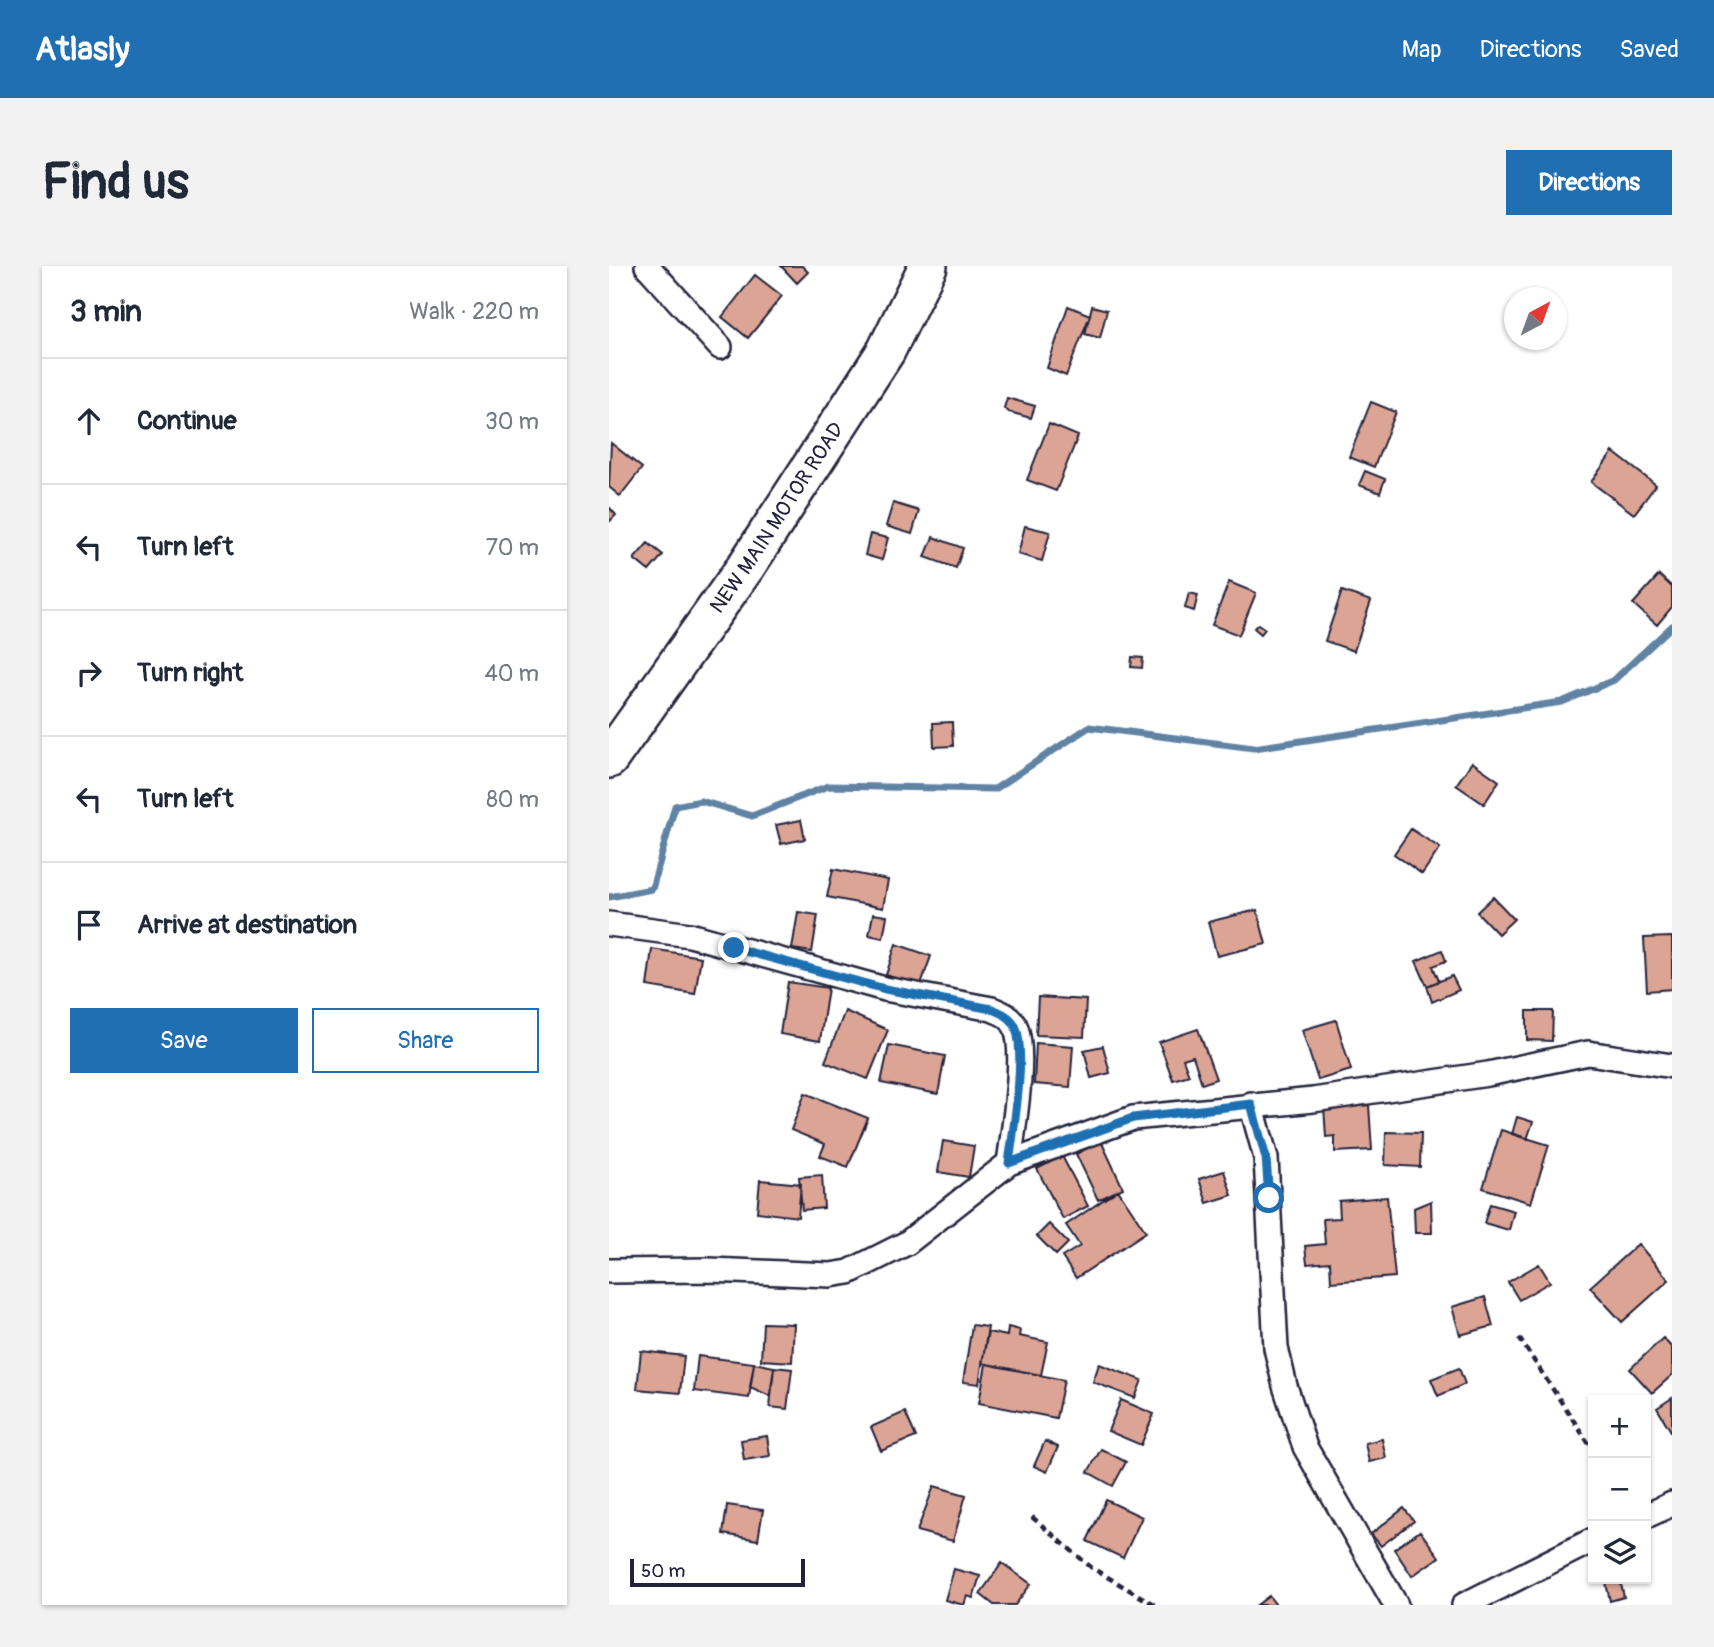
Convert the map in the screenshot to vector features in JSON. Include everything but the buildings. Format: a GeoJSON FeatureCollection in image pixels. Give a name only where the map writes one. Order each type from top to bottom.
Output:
{"type":"FeatureCollection","features":[{"type":"Feature","properties":{"kind":"highway","name":"NEW MAIN MOTOR ROAD"},"geometry":{"type":"LineString","coordinates":[[609,726],[732,553],[861,347],[902,266]]}},
{"type":"Feature","properties":{"kind":"highway","name":"NEW MAIN MOTOR ROAD"},"geometry":{"type":"LineString","coordinates":[[609,759],[747,565],[871,373],[928,266]]}},
{"type":"Feature","properties":{"kind":"street"},"geometry":{"type":"LineString","coordinates":[[647,266],[720,346]]}},
{"type":"Feature","properties":{"kind":"street"},"geometry":{"type":"LineString","coordinates":[[609,924],[690,935],[872,985],[992,1009],[1007,1015],[1016,1028],[1019,1074],[1009,1163]]}},
{"type":"Feature","properties":{"kind":"street"},"geometry":{"type":"LineString","coordinates":[[609,1271],[709,1270],[830,1275],[849,1272],[907,1243],[1009,1163],[1133,1118],[1251,1104],[1313,1100],[1474,1076],[1588,1053],[1669,1064]]}},
{"type":"Feature","properties":{"kind":"street"},"geometry":{"type":"LineString","coordinates":[[1251,1104],[1266,1158],[1276,1348],[1285,1387],[1305,1447],[1396,1605]]}},
{"type":"Feature","properties":{"kind":"street"},"geometry":{"type":"LineString","coordinates":[[1651,1514],[1672,1504]]}},
{"type":"Feature","properties":{"kind":"street"},"geometry":{"type":"LineString","coordinates":[[1464,1605],[1588,1543]]}},
{"type":"Feature","properties":{"kind":"path"},"geometry":{"type":"LineString","coordinates":[[1520,1338],[1588,1442]]}},
{"type":"Feature","properties":{"kind":"path"},"geometry":{"type":"LineString","coordinates":[[1032,1517],[1091,1568],[1155,1605]]}},
{"type":"Feature","properties":{"kind":"waterway"},"geometry":{"type":"LineString","coordinates":[[609,897],[652,889],[675,806],[701,801],[752,816],[828,786],[995,789],[1089,727],[1254,748],[1562,702],[1614,680],[1672,626]]}},
{"type":"Feature","properties":{"kind":"route"},"geometry":{"type":"LineString","coordinates":[[734,948],[885,989],[992,1009],[1007,1015],[1016,1028],[1019,1074],[1009,1163],[1133,1118],[1204,1112],[1251,1104],[1266,1158],[1269,1198]]}}]}
